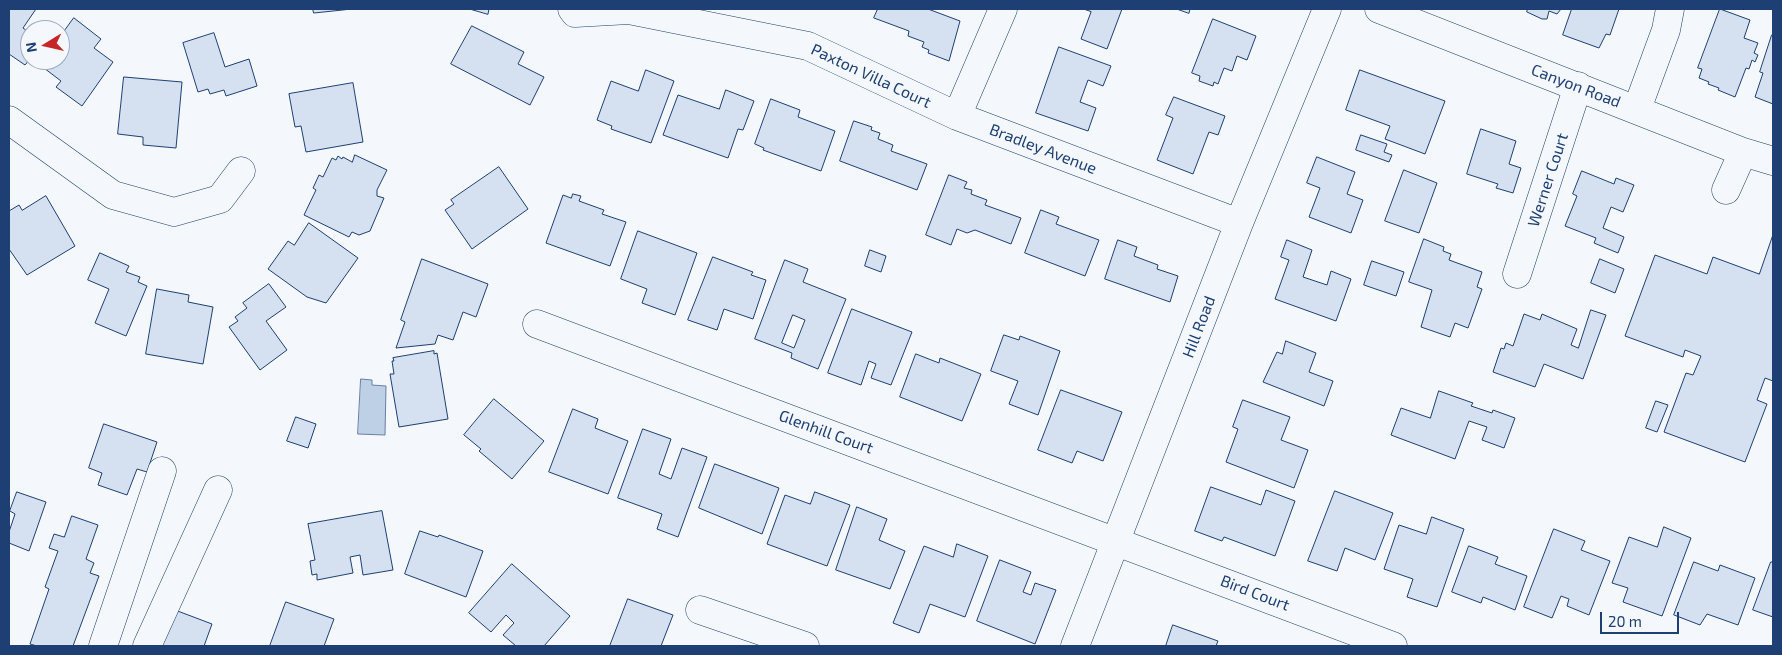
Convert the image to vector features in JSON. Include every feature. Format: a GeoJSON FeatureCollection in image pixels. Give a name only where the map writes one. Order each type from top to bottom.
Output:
{"type":"FeatureCollection","features":[{"type":"Feature","properties":{"kind":"street"},"geometry":{"type":"LineString","coordinates":[[957,116],[1003,9]]}},
{"type":"Feature","properties":{"kind":"street","name":"Hill Road"},"geometry":{"type":"LineString","coordinates":[[1075,646],[1239,223],[1326,9]]}},
{"type":"Feature","properties":{"kind":"street","name":"Canyon Road"},"geometry":{"type":"LineString","coordinates":[[1380,9],[1743,152],[1773,161]]}},
{"type":"Feature","properties":{"kind":"street"},"geometry":{"type":"LineString","coordinates":[[1637,109],[1666,30],[1670,9]]}},
{"type":"Feature","properties":{"kind":"street","name":"Paxton Villa Court"},"geometry":{"type":"LineString","coordinates":[[574,11],[629,10],[808,46],[957,116]]}},
{"type":"Feature","properties":{"kind":"street","name":"Werner Court"},"geometry":{"type":"LineString","coordinates":[[1517,274],[1578,86]]}},
{"type":"Feature","properties":{"kind":"street","name":"Bradley Avenue"},"geometry":{"type":"LineString","coordinates":[[957,116],[1239,223]]}},
{"type":"Feature","properties":{"kind":"street"},"geometry":{"type":"LineString","coordinates":[[9,120],[113,194],[174,212],[220,199],[241,171]]}},
{"type":"Feature","properties":{"kind":"street"},"geometry":{"type":"LineString","coordinates":[[1726,190],[1743,152]]}},
{"type":"Feature","properties":{"kind":"street","name":"Glenhill Court"},"geometry":{"type":"LineString","coordinates":[[537,324],[1116,540]]}},
{"type":"Feature","properties":{"kind":"street"},"geometry":{"type":"LineString","coordinates":[[103,646],[162,471]]}},
{"type":"Feature","properties":{"kind":"street"},"geometry":{"type":"LineString","coordinates":[[147,646],[218,490]]}},
{"type":"Feature","properties":{"kind":"street","name":"Bird Court"},"geometry":{"type":"LineString","coordinates":[[1116,540],[1393,646]]}},
{"type":"Feature","properties":{"kind":"street"},"geometry":{"type":"LineString","coordinates":[[700,610],[805,646]]}},
{"type":"Feature","properties":{"kind":"water"},"geometry":{"type":"Polygon","coordinates":[[[361,379],[372,380],[372,385],[386,386],[385,435],[358,434],[361,379]]]}},
{"type":"Feature","properties":{"kind":"building"},"geometry":{"type":"Polygon","coordinates":[[[9,9],[36,9],[28,20],[20,20],[20,62],[9,54],[9,9]]]}},
{"type":"Feature","properties":{"kind":"building"},"geometry":{"type":"Polygon","coordinates":[[[313,9],[352,9],[314,13],[313,9]]]}},
{"type":"Feature","properties":{"kind":"building"},"geometry":{"type":"Polygon","coordinates":[[[470,9],[489,9],[488,14],[470,9]]]}},
{"type":"Feature","properties":{"kind":"building"},"geometry":{"type":"Polygon","coordinates":[[[878,9],[928,9],[960,21],[949,61],[928,53],[929,50],[922,47],[924,42],[908,36],[909,31],[874,18],[878,9]]]}},
{"type":"Feature","properties":{"kind":"building"},"geometry":{"type":"Polygon","coordinates":[[[1084,9],[1122,9],[1107,49],[1081,39],[1091,12],[1084,9]]]}},
{"type":"Feature","properties":{"kind":"building"},"geometry":{"type":"Polygon","coordinates":[[[1177,9],[1190,9],[1189,13],[1177,9]]]}},
{"type":"Feature","properties":{"kind":"building"},"geometry":{"type":"Polygon","coordinates":[[[1528,9],[1561,9],[1557,14],[1549,11],[1547,19],[1542,19],[1527,12],[1528,9]]]}},
{"type":"Feature","properties":{"kind":"building"},"geometry":{"type":"Polygon","coordinates":[[[1572,9],[1619,9],[1610,35],[1606,34],[1599,48],[1563,35],[1572,9]]]}},
{"type":"Feature","properties":{"kind":"building"},"geometry":{"type":"Polygon","coordinates":[[[1720,9],[1750,20],[1744,38],[1758,43],[1754,53],[1758,55],[1755,62],[1752,60],[1749,69],[1746,68],[1735,97],[1718,90],[1719,88],[1699,78],[1702,69],[1698,68],[1720,9]]]}},
{"type":"Feature","properties":{"kind":"building"},"geometry":{"type":"Polygon","coordinates":[[[74,18],[101,39],[94,48],[113,62],[82,106],[56,87],[61,81],[47,70],[70,70],[70,23],[74,18]]]}},
{"type":"Feature","properties":{"kind":"building"},"geometry":{"type":"Polygon","coordinates":[[[1213,19],[1256,36],[1247,60],[1237,56],[1232,71],[1224,68],[1218,84],[1214,82],[1213,86],[1199,81],[1200,76],[1192,73],[1213,19]]]}},
{"type":"Feature","properties":{"kind":"building"},"geometry":{"type":"Polygon","coordinates":[[[472,26],[524,52],[518,64],[544,77],[530,105],[451,64],[472,26]]]}},
{"type":"Feature","properties":{"kind":"building"},"geometry":{"type":"Polygon","coordinates":[[[214,33],[225,67],[249,59],[257,86],[226,96],[224,90],[210,94],[208,89],[198,92],[183,43],[214,33]]]}},
{"type":"Feature","properties":{"kind":"building"},"geometry":{"type":"Polygon","coordinates":[[[1772,35],[1773,104],[1755,97],[1763,73],[1760,72],[1772,35]]]}},
{"type":"Feature","properties":{"kind":"building"},"geometry":{"type":"Polygon","coordinates":[[[1059,47],[1111,66],[1103,86],[1088,80],[1080,102],[1096,108],[1088,131],[1036,113],[1059,47]]]}},
{"type":"Feature","properties":{"kind":"building"},"geometry":{"type":"Polygon","coordinates":[[[646,70],[674,81],[651,143],[611,129],[612,126],[597,120],[611,81],[638,91],[646,70]]]}},
{"type":"Feature","properties":{"kind":"building"},"geometry":{"type":"Polygon","coordinates":[[[1360,70],[1445,101],[1425,154],[1385,139],[1390,126],[1346,110],[1360,70]]]}},
{"type":"Feature","properties":{"kind":"building"},"geometry":{"type":"Polygon","coordinates":[[[124,77],[182,82],[176,148],[143,145],[143,137],[118,134],[124,77]]]}},
{"type":"Feature","properties":{"kind":"building"},"geometry":{"type":"Polygon","coordinates":[[[353,83],[363,142],[306,152],[301,126],[295,127],[289,94],[353,83]]]}},
{"type":"Feature","properties":{"kind":"building"},"geometry":{"type":"Polygon","coordinates":[[[726,90],[754,101],[743,130],[738,129],[728,158],[663,135],[678,95],[719,109],[726,90]]]}},
{"type":"Feature","properties":{"kind":"building"},"geometry":{"type":"Polygon","coordinates":[[[1174,97],[1225,116],[1218,135],[1209,132],[1193,174],[1157,160],[1173,118],[1166,115],[1174,97]]]}},
{"type":"Feature","properties":{"kind":"building"},"geometry":{"type":"Polygon","coordinates":[[[771,99],[800,110],[798,117],[835,131],[821,171],[763,150],[764,148],[755,144],[771,99]]]}},
{"type":"Feature","properties":{"kind":"building"},"geometry":{"type":"Polygon","coordinates":[[[854,121],[872,127],[871,130],[880,133],[878,139],[893,145],[891,151],[927,164],[917,190],[840,161],[854,121]]]}},
{"type":"Feature","properties":{"kind":"building"},"geometry":{"type":"Polygon","coordinates":[[[1481,129],[1516,141],[1509,164],[1521,168],[1513,193],[1496,188],[1498,184],[1467,174],[1481,129]]]}},
{"type":"Feature","properties":{"kind":"building"},"geometry":{"type":"Polygon","coordinates":[[[1361,135],[1387,144],[1384,152],[1392,155],[1389,162],[1356,150],[1361,135]]]}},
{"type":"Feature","properties":{"kind":"building"},"geometry":{"type":"Polygon","coordinates":[[[355,155],[387,170],[377,190],[377,196],[384,198],[370,231],[359,235],[352,232],[349,237],[304,215],[316,190],[313,188],[319,175],[323,177],[332,158],[336,160],[338,156],[342,159],[343,157],[352,162],[355,155]]]}},
{"type":"Feature","properties":{"kind":"building"},"geometry":{"type":"Polygon","coordinates":[[[1317,157],[1355,172],[1347,194],[1363,200],[1351,233],[1309,217],[1320,188],[1307,183],[1317,157]]]}},
{"type":"Feature","properties":{"kind":"building"},"geometry":{"type":"Polygon","coordinates":[[[499,167],[528,209],[472,249],[445,210],[454,204],[451,200],[499,167]]]}},
{"type":"Feature","properties":{"kind":"building"},"geometry":{"type":"Polygon","coordinates":[[[1404,170],[1437,183],[1419,233],[1385,221],[1404,170]]]}},
{"type":"Feature","properties":{"kind":"building"},"geometry":{"type":"Polygon","coordinates":[[[1582,171],[1614,184],[1616,178],[1634,185],[1623,212],[1611,207],[1603,228],[1624,237],[1618,253],[1594,243],[1596,238],[1565,226],[1577,196],[1573,194],[1582,171]]]}},
{"type":"Feature","properties":{"kind":"building"},"geometry":{"type":"Polygon","coordinates":[[[949,175],[967,182],[964,188],[972,190],[971,194],[987,200],[985,205],[1021,218],[1011,244],[975,230],[967,233],[957,229],[951,245],[926,235],[949,175]]]}},
{"type":"Feature","properties":{"kind":"building"},"geometry":{"type":"Polygon","coordinates":[[[573,194],[581,196],[579,201],[604,210],[602,214],[626,222],[610,266],[546,243],[563,195],[571,198],[573,194]]]}},
{"type":"Feature","properties":{"kind":"building"},"geometry":{"type":"Polygon","coordinates":[[[46,196],[75,246],[27,275],[9,249],[9,211],[19,205],[22,210],[46,196]]]}},
{"type":"Feature","properties":{"kind":"building"},"geometry":{"type":"Polygon","coordinates":[[[1041,210],[1059,217],[1056,224],[1099,240],[1085,276],[1025,253],[1041,210]]]}},
{"type":"Feature","properties":{"kind":"building"},"geometry":{"type":"Polygon","coordinates":[[[309,223],[358,258],[326,303],[307,297],[268,269],[288,241],[294,245],[309,223]]]}},
{"type":"Feature","properties":{"kind":"building"},"geometry":{"type":"Polygon","coordinates":[[[638,231],[697,253],[675,315],[642,303],[647,289],[621,279],[638,231]]]}},
{"type":"Feature","properties":{"kind":"building"},"geometry":{"type":"Polygon","coordinates":[[[1773,235],[1773,381],[1765,378],[1757,400],[1767,404],[1745,462],[1664,432],[1686,373],[1693,375],[1701,356],[1685,350],[1683,357],[1625,336],[1655,255],[1707,274],[1713,257],[1759,274],[1773,235]]]}},
{"type":"Feature","properties":{"kind":"building"},"geometry":{"type":"Polygon","coordinates":[[[1424,239],[1444,247],[1443,251],[1451,254],[1449,260],[1482,272],[1477,287],[1482,289],[1468,328],[1455,323],[1450,337],[1421,327],[1432,290],[1409,282],[1424,239]]]}},
{"type":"Feature","properties":{"kind":"building"},"geometry":{"type":"Polygon","coordinates":[[[1118,240],[1137,247],[1134,256],[1158,265],[1157,269],[1178,276],[1170,302],[1105,279],[1118,240]]]}},
{"type":"Feature","properties":{"kind":"building"},"geometry":{"type":"Polygon","coordinates":[[[1287,240],[1312,250],[1303,277],[1327,285],[1331,271],[1351,279],[1336,321],[1275,299],[1289,260],[1281,257],[1287,240]]]}},
{"type":"Feature","properties":{"kind":"building"},"geometry":{"type":"Polygon","coordinates":[[[870,250],[886,256],[881,272],[865,266],[870,250]]]}},
{"type":"Feature","properties":{"kind":"building"},"geometry":{"type":"Polygon","coordinates":[[[100,253],[129,266],[126,272],[140,277],[138,282],[147,286],[126,336],[95,323],[109,289],[88,280],[100,253]]]}},
{"type":"Feature","properties":{"kind":"building"},"geometry":{"type":"Polygon","coordinates":[[[713,257],[753,272],[751,275],[766,280],[753,319],[724,309],[717,330],[688,320],[713,257]]]}},
{"type":"Feature","properties":{"kind":"building"},"geometry":{"type":"Polygon","coordinates":[[[422,259],[488,284],[476,317],[463,312],[453,340],[438,335],[435,344],[396,348],[405,322],[401,320],[422,259]]]}},
{"type":"Feature","properties":{"kind":"building"},"geometry":{"type":"Polygon","coordinates":[[[1600,259],[1624,269],[1615,293],[1591,283],[1600,259]]]}},
{"type":"Feature","properties":{"kind":"building"},"geometry":{"type":"Polygon","coordinates":[[[785,260],[808,269],[803,282],[846,299],[818,369],[791,358],[792,353],[755,339],[785,260]],[[793,315],[782,343],[794,348],[805,320],[793,315]]]}},
{"type":"Feature","properties":{"kind":"building"},"geometry":{"type":"Polygon","coordinates":[[[1372,261],[1404,272],[1396,296],[1364,285],[1372,261]]]}},
{"type":"Feature","properties":{"kind":"building"},"geometry":{"type":"Polygon","coordinates":[[[269,284],[286,307],[266,321],[287,350],[260,370],[229,327],[238,321],[235,317],[247,308],[243,303],[269,284]]]}},
{"type":"Feature","properties":{"kind":"building"},"geometry":{"type":"Polygon","coordinates":[[[157,289],[189,295],[188,302],[213,307],[203,364],[146,354],[157,289]]]}},
{"type":"Feature","properties":{"kind":"building"},"geometry":{"type":"Polygon","coordinates":[[[852,309],[912,332],[891,385],[871,378],[876,364],[869,361],[861,385],[828,373],[852,309]]]}},
{"type":"Feature","properties":{"kind":"building"},"geometry":{"type":"Polygon","coordinates":[[[1591,310],[1606,315],[1583,379],[1544,364],[1535,387],[1493,372],[1501,348],[1504,349],[1506,343],[1513,346],[1524,314],[1540,320],[1542,314],[1577,329],[1571,345],[1578,348],[1591,310]]]}},
{"type":"Feature","properties":{"kind":"building"},"geometry":{"type":"Polygon","coordinates":[[[1004,335],[1019,340],[1020,336],[1060,351],[1038,415],[1009,404],[1018,381],[991,371],[1004,335]]]}},
{"type":"Feature","properties":{"kind":"building"},"geometry":{"type":"Polygon","coordinates":[[[1286,341],[1316,353],[1309,372],[1333,381],[1324,406],[1263,382],[1277,352],[1282,354],[1286,341]]]}},
{"type":"Feature","properties":{"kind":"building"},"geometry":{"type":"Polygon","coordinates":[[[434,351],[434,354],[437,353],[448,419],[399,427],[390,374],[394,374],[393,358],[434,351]]]}},
{"type":"Feature","properties":{"kind":"building"},"geometry":{"type":"Polygon","coordinates":[[[916,354],[939,363],[940,358],[981,374],[962,421],[900,397],[916,354]]]}},
{"type":"Feature","properties":{"kind":"building"},"geometry":{"type":"Polygon","coordinates":[[[1061,390],[1122,412],[1103,461],[1077,451],[1072,463],[1038,450],[1061,390]]]}},
{"type":"Feature","properties":{"kind":"building"},"geometry":{"type":"Polygon","coordinates":[[[1439,391],[1473,403],[1471,406],[1492,413],[1493,410],[1515,418],[1504,448],[1482,440],[1487,427],[1469,421],[1455,459],[1391,435],[1401,408],[1430,418],[1439,391]]]}},
{"type":"Feature","properties":{"kind":"building"},"geometry":{"type":"Polygon","coordinates":[[[494,399],[544,441],[512,479],[479,451],[481,449],[464,435],[494,399]]]}},
{"type":"Feature","properties":{"kind":"building"},"geometry":{"type":"Polygon","coordinates":[[[1243,400],[1290,417],[1281,440],[1308,450],[1294,488],[1226,462],[1238,429],[1233,427],[1243,400]]]}},
{"type":"Feature","properties":{"kind":"building"},"geometry":{"type":"Polygon","coordinates":[[[1656,401],[1668,405],[1657,432],[1646,428],[1656,401]]]}},
{"type":"Feature","properties":{"kind":"building"},"geometry":{"type":"Polygon","coordinates":[[[573,409],[598,419],[595,428],[628,441],[608,494],[549,472],[573,409]]]}},
{"type":"Feature","properties":{"kind":"building"},"geometry":{"type":"Polygon","coordinates":[[[296,417],[316,424],[308,448],[287,441],[296,417]]]}},
{"type":"Feature","properties":{"kind":"building"},"geometry":{"type":"Polygon","coordinates":[[[104,424],[157,442],[147,472],[137,469],[127,495],[98,485],[102,473],[89,468],[104,424]]]}},
{"type":"Feature","properties":{"kind":"building"},"geometry":{"type":"Polygon","coordinates":[[[643,429],[671,439],[659,474],[671,479],[682,448],[707,457],[678,537],[657,529],[662,514],[618,498],[643,429]]]}},
{"type":"Feature","properties":{"kind":"building"},"geometry":{"type":"Polygon","coordinates":[[[715,464],[779,488],[762,534],[699,508],[715,464]]]}},
{"type":"Feature","properties":{"kind":"building"},"geometry":{"type":"Polygon","coordinates":[[[1211,487],[1261,505],[1266,490],[1295,501],[1275,556],[1224,537],[1222,541],[1195,531],[1211,487]]]}},
{"type":"Feature","properties":{"kind":"building"},"geometry":{"type":"Polygon","coordinates":[[[1335,491],[1393,513],[1375,560],[1345,548],[1337,571],[1308,561],[1335,491]]]}},
{"type":"Feature","properties":{"kind":"building"},"geometry":{"type":"Polygon","coordinates":[[[17,492],[46,502],[29,551],[9,543],[9,532],[15,514],[10,511],[17,492]]]}},
{"type":"Feature","properties":{"kind":"building"},"geometry":{"type":"Polygon","coordinates":[[[815,492],[850,505],[827,566],[767,544],[785,495],[810,504],[815,492]]]}},
{"type":"Feature","properties":{"kind":"building"},"geometry":{"type":"Polygon","coordinates":[[[857,507],[887,519],[879,540],[905,551],[890,589],[836,570],[857,507]]]}},
{"type":"Feature","properties":{"kind":"building"},"geometry":{"type":"Polygon","coordinates":[[[382,511],[393,570],[363,575],[360,555],[350,557],[353,573],[317,580],[317,574],[312,575],[310,561],[315,560],[308,524],[382,511]]]}},
{"type":"Feature","properties":{"kind":"building"},"geometry":{"type":"Polygon","coordinates":[[[72,516],[98,525],[86,559],[94,563],[90,573],[99,576],[73,646],[37,646],[30,644],[49,589],[45,587],[58,551],[49,548],[54,534],[64,537],[72,516]]]}},
{"type":"Feature","properties":{"kind":"building"},"geometry":{"type":"Polygon","coordinates":[[[1432,517],[1464,529],[1437,607],[1407,597],[1413,579],[1384,569],[1399,525],[1426,534],[1432,517]]]}},
{"type":"Feature","properties":{"kind":"building"},"geometry":{"type":"Polygon","coordinates":[[[1664,527],[1691,538],[1662,616],[1623,602],[1628,588],[1612,583],[1629,537],[1657,547],[1664,527]]]}},
{"type":"Feature","properties":{"kind":"building"},"geometry":{"type":"Polygon","coordinates":[[[1554,529],[1585,541],[1581,550],[1610,561],[1589,615],[1567,606],[1569,599],[1561,596],[1552,618],[1524,607],[1554,529]]]}},
{"type":"Feature","properties":{"kind":"building"},"geometry":{"type":"Polygon","coordinates":[[[420,531],[438,537],[439,535],[483,551],[466,597],[405,574],[420,531]]]}},
{"type":"Feature","properties":{"kind":"building"},"geometry":{"type":"Polygon","coordinates":[[[957,544],[988,556],[965,617],[930,604],[919,633],[893,623],[924,546],[953,557],[957,544]]]}},
{"type":"Feature","properties":{"kind":"building"},"geometry":{"type":"Polygon","coordinates":[[[1469,546],[1498,557],[1495,564],[1527,576],[1515,610],[1483,597],[1481,603],[1452,592],[1469,546]]]}},
{"type":"Feature","properties":{"kind":"building"},"geometry":{"type":"Polygon","coordinates":[[[1000,560],[1031,572],[1023,592],[1031,595],[1035,583],[1056,590],[1035,644],[977,621],[1000,560]]]}},
{"type":"Feature","properties":{"kind":"building"},"geometry":{"type":"Polygon","coordinates":[[[1694,562],[1718,571],[1720,565],[1755,578],[1738,625],[1707,614],[1700,625],[1674,615],[1694,562]]]}},
{"type":"Feature","properties":{"kind":"building"},"geometry":{"type":"Polygon","coordinates":[[[1771,562],[1773,562],[1773,617],[1753,610],[1771,562]]]}},
{"type":"Feature","properties":{"kind":"building"},"geometry":{"type":"Polygon","coordinates":[[[512,564],[570,616],[544,646],[516,646],[503,635],[514,623],[506,615],[491,632],[469,613],[512,564]]]}},
{"type":"Feature","properties":{"kind":"building"},"geometry":{"type":"Polygon","coordinates":[[[628,599],[673,615],[661,646],[610,646],[628,599]]]}},
{"type":"Feature","properties":{"kind":"building"},"geometry":{"type":"Polygon","coordinates":[[[286,602],[334,619],[324,646],[270,646],[286,602]]]}},
{"type":"Feature","properties":{"kind":"building"},"geometry":{"type":"Polygon","coordinates":[[[175,610],[212,624],[204,646],[162,646],[175,610]]]}},
{"type":"Feature","properties":{"kind":"building"},"geometry":{"type":"Polygon","coordinates":[[[1173,625],[1218,641],[1216,646],[1166,646],[1173,625]]]}}]}
